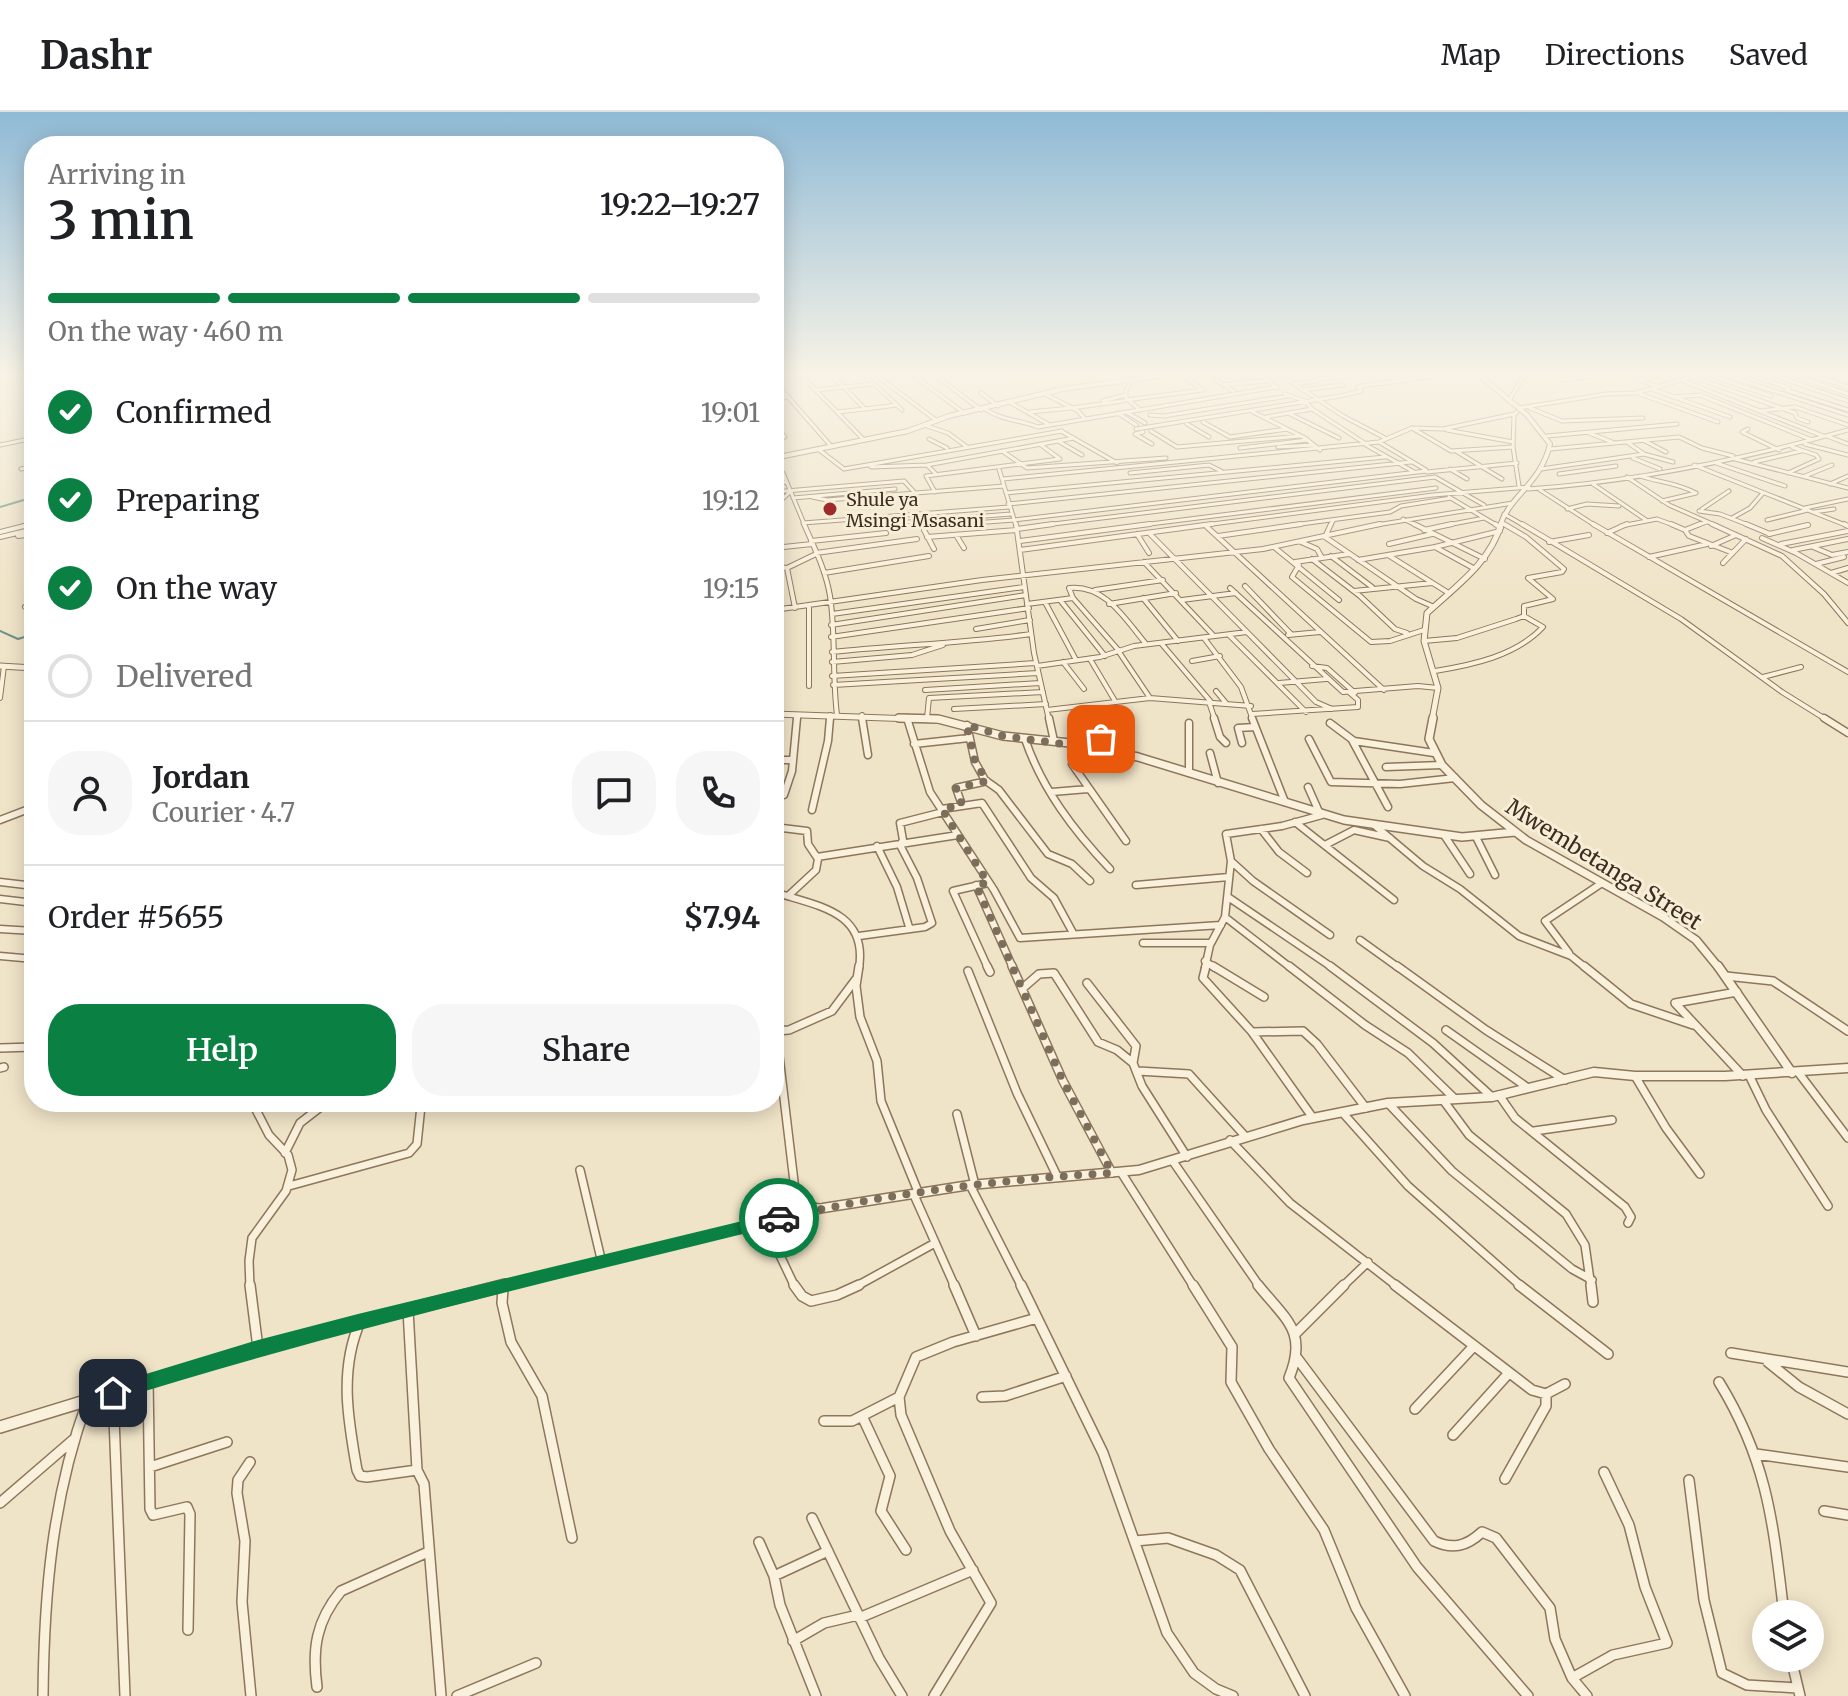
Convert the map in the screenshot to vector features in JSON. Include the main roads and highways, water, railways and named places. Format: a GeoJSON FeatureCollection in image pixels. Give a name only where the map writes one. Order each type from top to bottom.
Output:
{"type":"FeatureCollection","features":[{"type":"Feature","properties":{"kind":"waterway"},"geometry":{"type":"LineString","coordinates":[[0,507],[24,500]]}},
{"type":"Feature","properties":{"kind":"waterway"},"geometry":{"type":"LineString","coordinates":[[0,631],[18,639],[24,637]]}},
{"type":"Feature","properties":{"kind":"place","name":"Shule ya Msingi Msasani"},"geometry":{"type":"Point","coordinates":[830,509]}}]}
